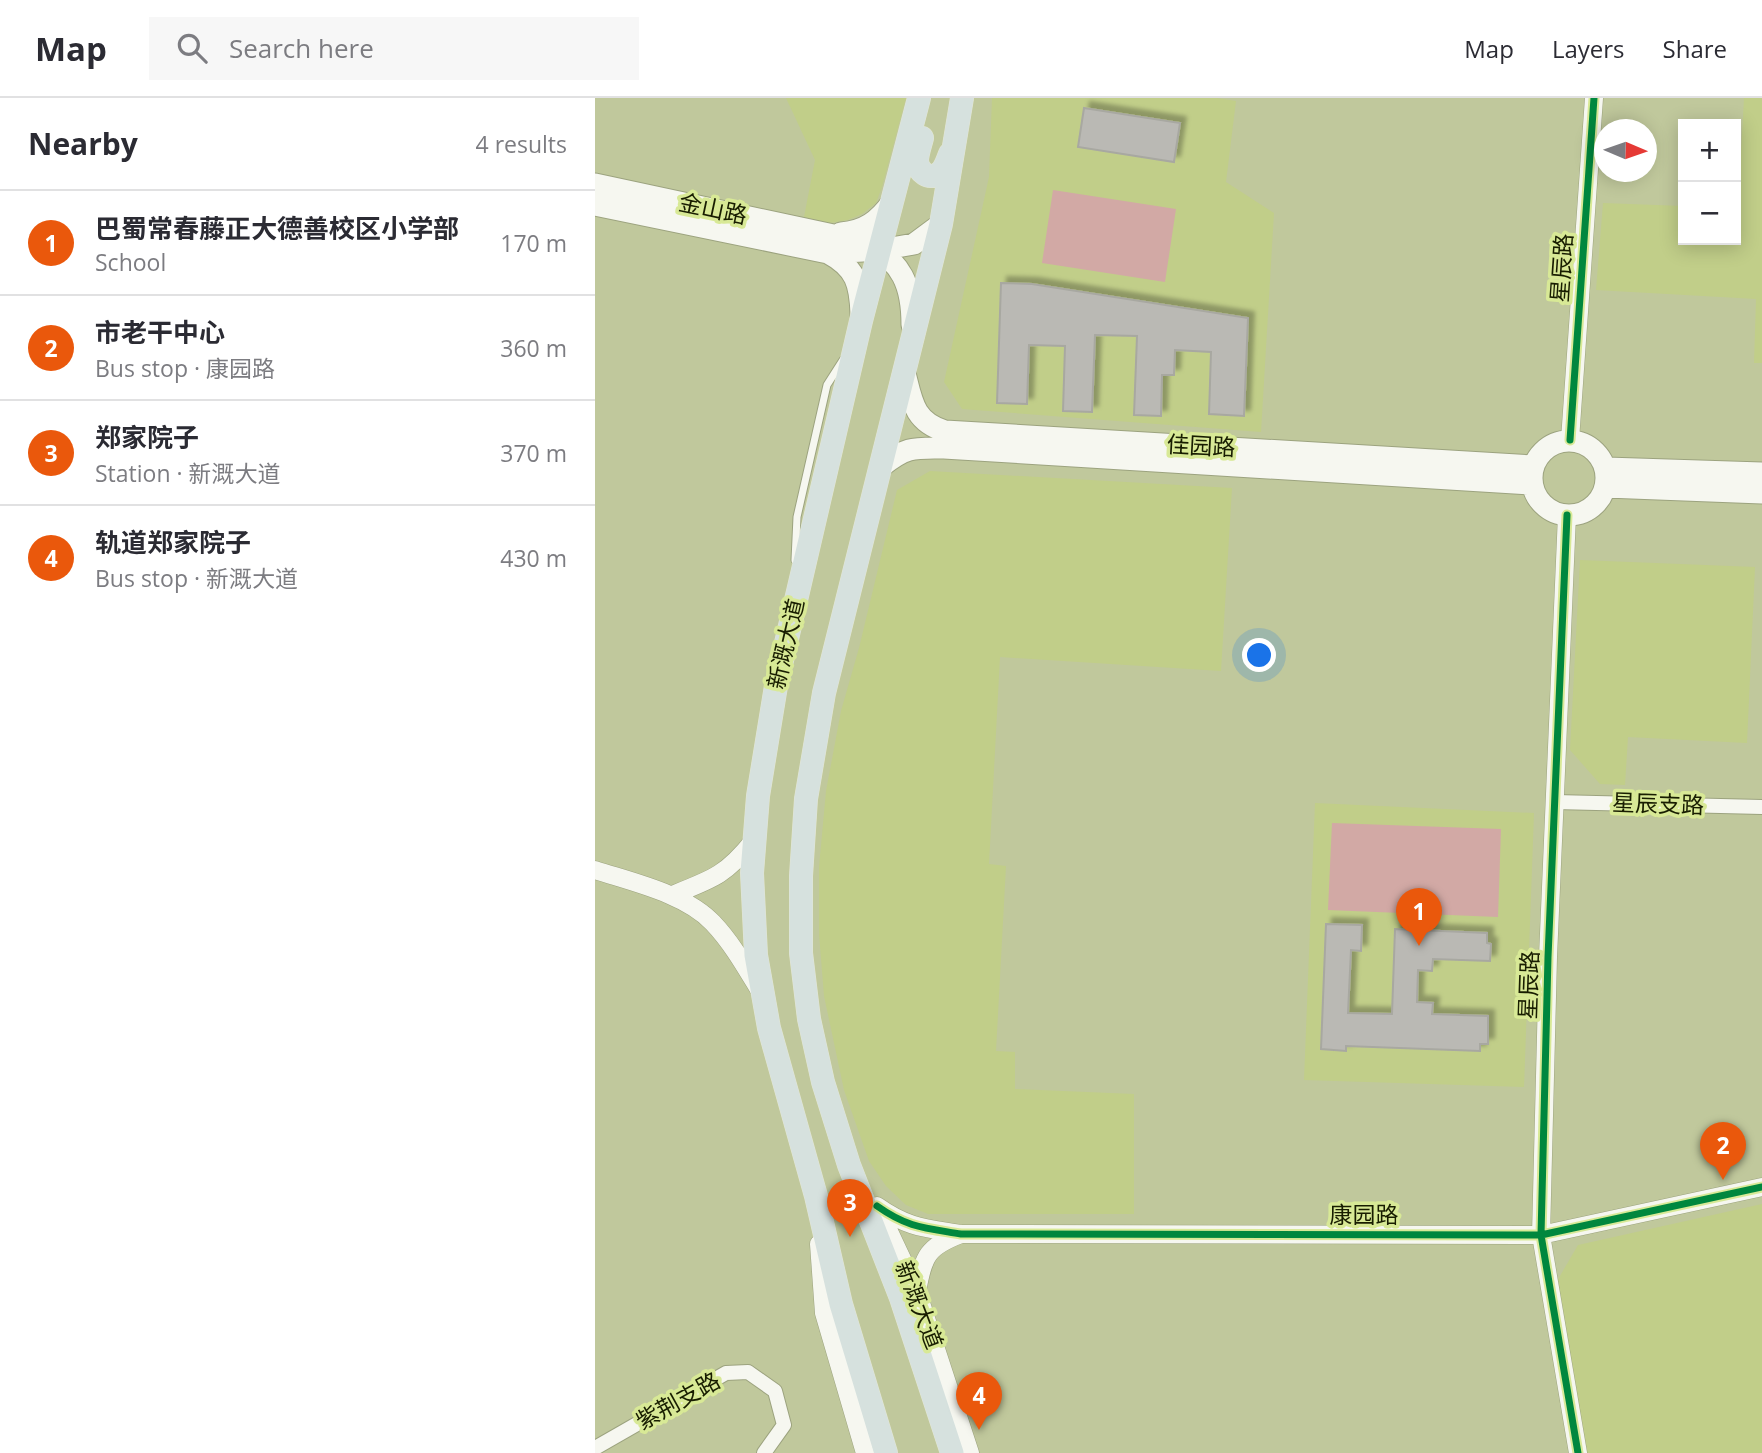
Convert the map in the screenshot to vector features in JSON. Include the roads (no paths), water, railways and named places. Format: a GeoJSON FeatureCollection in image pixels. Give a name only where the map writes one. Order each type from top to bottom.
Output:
{"type":"FeatureCollection","features":[{"type":"Feature","properties":{"kind":"main road","name":"新溉大道"},"geometry":{"type":"LineString","coordinates":[[886,1453],[841,1304],[816,1195],[769,1028],[753,922],[752,873],[758,796],[776,686],[860,328],[919,98]]}},
{"type":"Feature","properties":{"kind":"main road"},"geometry":{"type":"LineString","coordinates":[[933,98],[917,159],[918,169],[924,174],[934,176],[940,173],[957,138]]}},
{"type":"Feature","properties":{"kind":"main road","name":"新溉大道"},"geometry":{"type":"LineString","coordinates":[[952,1453],[901,1298],[849,1165],[823,1082],[809,1019],[801,953],[801,876],[806,799],[824,693],[883,466],[941,224],[962,98]]}},
{"type":"Feature","properties":{"kind":"main road","name":"金山路"},"geometry":{"type":"LineString","coordinates":[[595,184],[830,243]]}},
{"type":"Feature","properties":{"kind":"main road"},"geometry":{"type":"LineString","coordinates":[[830,243],[869,227],[892,202]]}},
{"type":"Feature","properties":{"kind":"main road","name":"金山路"},"geometry":{"type":"LineString","coordinates":[[595,205],[830,243]]}},
{"type":"Feature","properties":{"kind":"main road"},"geometry":{"type":"LineString","coordinates":[[830,243],[880,250],[914,244],[941,224]]}},
{"type":"Feature","properties":{"kind":"main road"},"geometry":{"type":"LineString","coordinates":[[830,243],[855,277],[860,328]]}},
{"type":"Feature","properties":{"kind":"main road"},"geometry":{"type":"LineString","coordinates":[[880,250],[904,276],[909,289],[912,344]]}},
{"type":"Feature","properties":{"kind":"main road","name":"佳园路"},"geometry":{"type":"LineString","coordinates":[[905,373],[912,401],[919,415],[931,427],[946,430],[1532,475]]}},
{"type":"Feature","properties":{"kind":"main road"},"geometry":{"type":"LineString","coordinates":[[1570,440],[1589,446],[1597,452],[1606,478],[1596,503],[1588,510],[1567,515],[1546,508],[1538,499],[1532,475],[1537,458],[1551,444],[1570,440]]}},
{"type":"Feature","properties":{"kind":"main road","name":"佳园路"},"geometry":{"type":"LineString","coordinates":[[883,466],[901,452],[915,448],[1532,475]]}},
{"type":"Feature","properties":{"kind":"main road"},"geometry":{"type":"LineString","coordinates":[[1606,478],[1762,473]]}},
{"type":"Feature","properties":{"kind":"main road"},"geometry":{"type":"LineString","coordinates":[[1606,478],[1762,493]]}},
{"type":"Feature","properties":{"kind":"street","name":"星辰路"},"geometry":{"type":"LineString","coordinates":[[1570,440],[1594,98]]}},
{"type":"Feature","properties":{"kind":"street","name":"星辰路"},"geometry":{"type":"LineString","coordinates":[[1567,515],[1541,1235],[1578,1453]]}},
{"type":"Feature","properties":{"kind":"street","name":"星辰支路"},"geometry":{"type":"LineString","coordinates":[[1555,802],[1762,807]]}},
{"type":"Feature","properties":{"kind":"street"},"geometry":{"type":"LineString","coordinates":[[672,895],[712,880],[734,864],[754,840]]}},
{"type":"Feature","properties":{"kind":"street"},"geometry":{"type":"LineString","coordinates":[[595,870],[672,895],[712,921],[737,954],[763,997]]}},
{"type":"Feature","properties":{"kind":"street","name":"新溉大道"},"geometry":{"type":"LineString","coordinates":[[849,1165],[877,1206],[917,1291],[970,1453]]}},
{"type":"Feature","properties":{"kind":"street","name":"康园路"},"geometry":{"type":"LineString","coordinates":[[877,1206],[897,1221],[961,1234],[1541,1235],[1762,1187]]}},
{"type":"Feature","properties":{"kind":"street","name":"新溉大道"},"geometry":{"type":"LineString","coordinates":[[816,1195],[824,1313],[865,1453]]}},
{"type":"Feature","properties":{"kind":"street"},"geometry":{"type":"LineString","coordinates":[[917,1291],[929,1253],[938,1243],[961,1234]]}},
{"type":"Feature","properties":{"kind":"street","name":"紫荆支路"},"geometry":{"type":"LineString","coordinates":[[595,1448],[726,1373],[748,1372],[775,1391],[784,1425],[764,1453]]}},
{"type":"Feature","properties":{"kind":"place","name":"巴蜀常春藤正大德善校区小学部"},"geometry":{"type":"Point","coordinates":[1419,946]}},
{"type":"Feature","properties":{"kind":"place","name":"市老干中心"},"geometry":{"type":"Point","coordinates":[1723,1180]}},
{"type":"Feature","properties":{"kind":"place","name":"郑家院子"},"geometry":{"type":"Point","coordinates":[850,1237]}},
{"type":"Feature","properties":{"kind":"place","name":"轨道郑家院子"},"geometry":{"type":"Point","coordinates":[979,1430]}}]}
